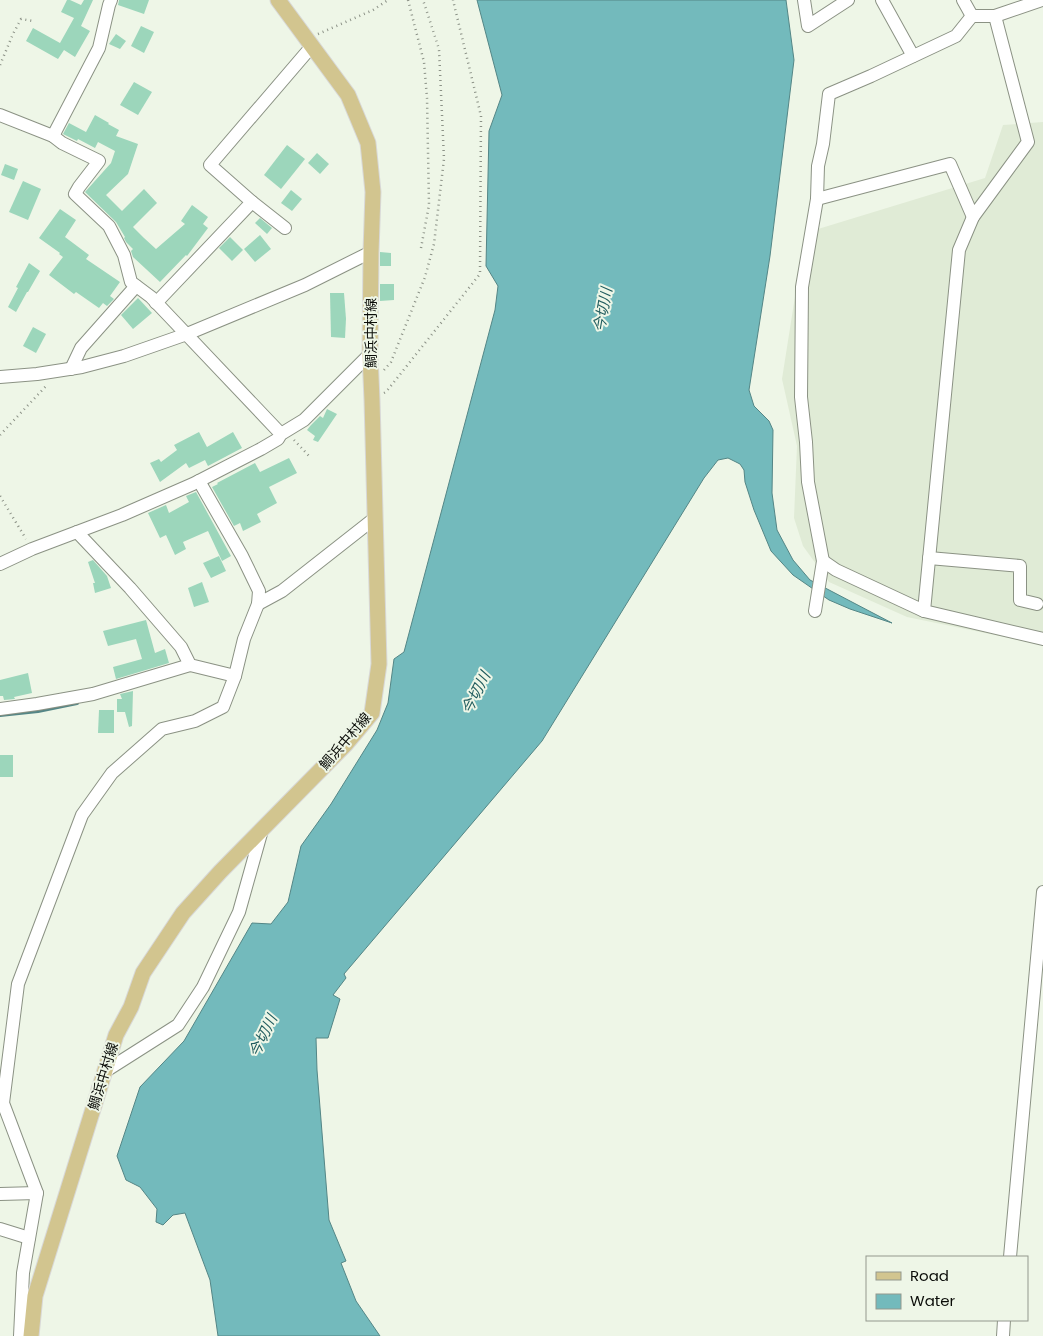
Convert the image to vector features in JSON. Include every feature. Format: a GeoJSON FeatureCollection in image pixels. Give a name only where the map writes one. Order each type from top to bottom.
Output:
{"type":"FeatureCollection","features":[{"type":"Feature","properties":{"kind":"main road","name":"鯛浜中村線"},"geometry":{"type":"LineString","coordinates":[[31,1336],[35,1296],[116,1035],[131,1007],[142,973],[183,913],[220,872],[346,744],[372,712],[379,664],[370,354],[373,192],[368,143],[348,95],[278,0]]}},
{"type":"Feature","properties":{"kind":"street"},"geometry":{"type":"LineString","coordinates":[[53,136],[99,48],[111,0]]}},
{"type":"Feature","properties":{"kind":"street"},"geometry":{"type":"LineString","coordinates":[[804,0],[808,26],[848,0]]}},
{"type":"Feature","properties":{"kind":"street"},"geometry":{"type":"LineString","coordinates":[[882,0],[913,56]]}},
{"type":"Feature","properties":{"kind":"street"},"geometry":{"type":"LineString","coordinates":[[963,0],[972,16]]}},
{"type":"Feature","properties":{"kind":"street"},"geometry":{"type":"LineString","coordinates":[[972,16],[995,16],[1042,0]]}},
{"type":"Feature","properties":{"kind":"street"},"geometry":{"type":"LineString","coordinates":[[815,611],[823,561],[808,482],[801,397],[802,287],[816,199],[818,166],[823,144],[829,94],[956,36],[972,16]]}},
{"type":"Feature","properties":{"kind":"street"},"geometry":{"type":"LineString","coordinates":[[924,611],[959,250],[973,217],[1028,142],[995,16]]}},
{"type":"Feature","properties":{"kind":"street"},"geometry":{"type":"LineString","coordinates":[[285,228],[210,165],[309,42]]}},
{"type":"Feature","properties":{"kind":"street"},"geometry":{"type":"LineString","coordinates":[[0,115],[53,136],[62,143],[99,161],[75,194],[109,226],[124,255],[131,282],[151,297],[283,433]]}},
{"type":"Feature","properties":{"kind":"street"},"geometry":{"type":"LineString","coordinates":[[816,199],[950,164],[973,217]]}},
{"type":"Feature","properties":{"kind":"street"},"geometry":{"type":"LineString","coordinates":[[156,303],[252,202]]}},
{"type":"Feature","properties":{"kind":"street"},"geometry":{"type":"LineString","coordinates":[[0,376],[38,374],[82,367],[124,356],[187,334],[305,285],[371,252]]}},
{"type":"Feature","properties":{"kind":"street"},"geometry":{"type":"LineString","coordinates":[[66,369],[81,348],[136,286]]}},
{"type":"Feature","properties":{"kind":"street"},"geometry":{"type":"LineString","coordinates":[[0,564],[32,549],[122,515],[199,481],[261,449],[304,420],[370,354]]}},
{"type":"Feature","properties":{"kind":"street"},"geometry":{"type":"LineString","coordinates":[[20,1336],[23,1273],[36,1193],[3,1103],[18,984],[82,815],[112,773],[162,729],[195,720],[223,707],[235,676],[244,639],[258,604],[259,591],[242,556],[199,481]]}},
{"type":"Feature","properties":{"kind":"street"},"geometry":{"type":"LineString","coordinates":[[258,604],[282,591],[375,518]]}},
{"type":"Feature","properties":{"kind":"street"},"geometry":{"type":"LineString","coordinates":[[77,532],[130,588],[181,647],[190,665]]}},
{"type":"Feature","properties":{"kind":"street"},"geometry":{"type":"LineString","coordinates":[[929,558],[1020,566],[1020,600],[1037,604]]}},
{"type":"Feature","properties":{"kind":"street"},"geometry":{"type":"LineString","coordinates":[[823,561],[836,570],[924,611],[1043,639]]}},
{"type":"Feature","properties":{"kind":"street"},"geometry":{"type":"LineString","coordinates":[[0,709],[94,694],[190,665],[235,676]]}},
{"type":"Feature","properties":{"kind":"street"},"geometry":{"type":"LineString","coordinates":[[104,1072],[178,1025],[203,987],[239,912],[262,830]]}},
{"type":"Feature","properties":{"kind":"street"},"geometry":{"type":"LineString","coordinates":[[1010,1256],[1043,892]]}},
{"type":"Feature","properties":{"kind":"street"},"geometry":{"type":"LineString","coordinates":[[0,1194],[36,1193]]}},
{"type":"Feature","properties":{"kind":"street"},"geometry":{"type":"LineString","coordinates":[[0,1229],[29,1238]]}},
{"type":"Feature","properties":{"kind":"street"},"geometry":{"type":"LineString","coordinates":[[1003,1336],[1004,1321]]}},
{"type":"Feature","properties":{"kind":"path"},"geometry":{"type":"LineString","coordinates":[[309,42],[373,10],[388,0]]}},
{"type":"Feature","properties":{"kind":"path"},"geometry":{"type":"LineString","coordinates":[[408,0],[424,62],[427,98],[429,204],[421,248]]}},
{"type":"Feature","properties":{"kind":"path"},"geometry":{"type":"LineString","coordinates":[[371,384],[392,362],[426,277],[434,244],[444,159],[439,49],[424,0]]}},
{"type":"Feature","properties":{"kind":"path"},"geometry":{"type":"LineString","coordinates":[[372,400],[386,392],[480,274],[481,116],[453,0]]}},
{"type":"Feature","properties":{"kind":"path"},"geometry":{"type":"LineString","coordinates":[[0,65],[21,19],[33,21]]}},
{"type":"Feature","properties":{"kind":"path"},"geometry":{"type":"LineString","coordinates":[[0,435],[66,369]]}},
{"type":"Feature","properties":{"kind":"path"},"geometry":{"type":"LineString","coordinates":[[283,433],[310,457]]}},
{"type":"Feature","properties":{"kind":"path"},"geometry":{"type":"LineString","coordinates":[[0,496],[32,549]]}},
{"type":"Feature","properties":{"kind":"shaded area"},"geometry":{"type":"Polygon","coordinates":[[[1043,122],[1043,645],[907,617],[829,582],[803,546],[794,518],[797,446],[782,379],[805,233],[985,178],[1003,125],[1043,122]]]}},
{"type":"Feature","properties":{"kind":"water","name":"今切川"},"geometry":{"type":"Polygon","coordinates":[[[477,0],[786,0],[794,60],[770,256],[749,390],[754,406],[769,421],[773,430],[772,493],[777,530],[793,560],[810,580],[892,623],[829,600],[793,575],[771,551],[754,510],[745,482],[744,470],[740,464],[728,458],[718,460],[704,478],[542,741],[344,974],[346,978],[333,995],[340,999],[328,1038],[316,1038],[329,1220],[346,1261],[341,1263],[356,1301],[380,1336],[218,1336],[210,1280],[185,1213],[173,1215],[163,1225],[156,1222],[157,1209],[140,1187],[126,1180],[117,1156],[140,1087],[184,1041],[252,923],[271,924],[288,902],[301,846],[331,804],[377,730],[388,703],[394,659],[404,652],[495,310],[498,286],[486,266],[489,131],[502,95],[477,0]]]}},
{"type":"Feature","properties":{"kind":"building"},"geometry":{"type":"Polygon","coordinates":[[[67,0],[81,5],[84,0],[93,0],[81,26],[90,31],[75,57],[64,50],[58,59],[26,41],[33,28],[60,43],[74,18],[61,12],[67,0]]]}},
{"type":"Feature","properties":{"kind":"building"},"geometry":{"type":"Polygon","coordinates":[[[119,0],[149,0],[144,14],[118,5],[119,0]]]}},
{"type":"Feature","properties":{"kind":"building"},"geometry":{"type":"Polygon","coordinates":[[[141,26],[154,32],[144,53],[131,46],[141,26]]]}},
{"type":"Feature","properties":{"kind":"building"},"geometry":{"type":"Polygon","coordinates":[[[116,34],[126,41],[120,49],[109,44],[116,34]]]}},
{"type":"Feature","properties":{"kind":"building"},"geometry":{"type":"Polygon","coordinates":[[[134,82],[152,92],[138,115],[120,105],[134,82]]]}},
{"type":"Feature","properties":{"kind":"building"},"geometry":{"type":"Polygon","coordinates":[[[95,115],[119,130],[116,136],[138,144],[128,174],[106,195],[122,211],[144,189],[157,203],[133,227],[156,249],[185,224],[181,221],[192,205],[208,217],[203,224],[208,228],[187,256],[160,282],[133,257],[131,251],[133,249],[126,242],[116,222],[85,192],[111,163],[115,151],[98,142],[95,148],[63,134],[69,123],[86,132],[95,115]]]}},
{"type":"Feature","properties":{"kind":"building"},"geometry":{"type":"Polygon","coordinates":[[[287,145],[305,159],[281,189],[264,175],[287,145]]]}},
{"type":"Feature","properties":{"kind":"building"},"geometry":{"type":"Polygon","coordinates":[[[317,153],[329,164],[320,174],[308,163],[317,153]]]}},
{"type":"Feature","properties":{"kind":"building"},"geometry":{"type":"Polygon","coordinates":[[[5,164],[18,169],[14,180],[1,175],[5,164]]]}},
{"type":"Feature","properties":{"kind":"building"},"geometry":{"type":"Polygon","coordinates":[[[23,181],[41,189],[28,220],[9,212],[23,181]]]}},
{"type":"Feature","properties":{"kind":"building"},"geometry":{"type":"Polygon","coordinates":[[[291,190],[302,199],[292,211],[281,203],[291,190]]]}},
{"type":"Feature","properties":{"kind":"building"},"geometry":{"type":"Polygon","coordinates":[[[60,209],[76,220],[65,237],[89,255],[86,259],[120,282],[110,296],[114,299],[107,306],[103,303],[99,308],[76,292],[74,294],[49,275],[63,257],[39,238],[60,209]]]}},
{"type":"Feature","properties":{"kind":"building"},"geometry":{"type":"Polygon","coordinates":[[[260,218],[272,228],[267,234],[255,223],[260,218]]]}},
{"type":"Feature","properties":{"kind":"building"},"geometry":{"type":"Polygon","coordinates":[[[260,235],[271,249],[255,262],[244,249],[260,235]]]}},
{"type":"Feature","properties":{"kind":"building"},"geometry":{"type":"Polygon","coordinates":[[[230,237],[243,250],[232,261],[219,248],[230,237]]]}},
{"type":"Feature","properties":{"kind":"building"},"geometry":{"type":"Polygon","coordinates":[[[380,252],[391,253],[391,266],[380,266],[380,252]]]}},
{"type":"Feature","properties":{"kind":"building"},"geometry":{"type":"Polygon","coordinates":[[[29,263],[40,271],[16,312],[8,307],[29,263]]]}},
{"type":"Feature","properties":{"kind":"building"},"geometry":{"type":"Polygon","coordinates":[[[380,284],[394,284],[394,300],[380,301],[380,284]]]}},
{"type":"Feature","properties":{"kind":"building"},"geometry":{"type":"Polygon","coordinates":[[[330,293],[344,293],[345,338],[331,337],[330,293]]]}},
{"type":"Feature","properties":{"kind":"building"},"geometry":{"type":"Polygon","coordinates":[[[138,298],[152,313],[133,329],[121,315],[138,298]]]}},
{"type":"Feature","properties":{"kind":"building"},"geometry":{"type":"Polygon","coordinates":[[[33,327],[46,334],[36,353],[23,346],[33,327]]]}},
{"type":"Feature","properties":{"kind":"building"},"geometry":{"type":"Polygon","coordinates":[[[327,409],[337,414],[318,442],[313,440],[315,436],[307,430],[320,416],[323,418],[327,409]]]}},
{"type":"Feature","properties":{"kind":"building"},"geometry":{"type":"Polygon","coordinates":[[[199,432],[207,447],[233,432],[242,448],[208,466],[205,460],[189,468],[186,463],[160,482],[150,463],[159,459],[161,462],[177,450],[174,445],[199,432]]]}},
{"type":"Feature","properties":{"kind":"building"},"geometry":{"type":"Polygon","coordinates":[[[289,458],[297,473],[269,487],[277,503],[257,514],[261,522],[243,531],[240,523],[234,526],[212,487],[255,463],[260,472],[289,458]]]}},
{"type":"Feature","properties":{"kind":"building"},"geometry":{"type":"Polygon","coordinates":[[[196,492],[231,556],[222,561],[208,531],[183,542],[186,549],[175,555],[166,535],[160,538],[148,513],[166,505],[169,513],[189,502],[186,496],[196,492]]]}},
{"type":"Feature","properties":{"kind":"building"},"geometry":{"type":"Polygon","coordinates":[[[219,556],[226,571],[211,578],[203,563],[219,556]]]}},
{"type":"Feature","properties":{"kind":"building"},"geometry":{"type":"Polygon","coordinates":[[[93,560],[107,576],[111,588],[95,593],[93,583],[95,583],[88,562],[93,560]]]}},
{"type":"Feature","properties":{"kind":"building"},"geometry":{"type":"Polygon","coordinates":[[[202,582],[209,602],[194,607],[188,588],[202,582]]]}},
{"type":"Feature","properties":{"kind":"building"},"geometry":{"type":"Polygon","coordinates":[[[146,620],[155,653],[165,649],[169,663],[116,679],[113,667],[142,659],[136,639],[108,646],[103,631],[146,620]]]}},
{"type":"Feature","properties":{"kind":"building"},"geometry":{"type":"Polygon","coordinates":[[[28,673],[32,693],[14,697],[15,699],[4,700],[3,696],[0,696],[0,680],[28,673]]]}},
{"type":"Feature","properties":{"kind":"building"},"geometry":{"type":"Polygon","coordinates":[[[133,691],[132,726],[129,727],[125,712],[117,712],[117,699],[122,699],[120,694],[133,691]]]}},
{"type":"Feature","properties":{"kind":"building"},"geometry":{"type":"Polygon","coordinates":[[[99,710],[114,710],[114,733],[98,733],[99,710]]]}},
{"type":"Feature","properties":{"kind":"building"},"geometry":{"type":"Polygon","coordinates":[[[0,755],[13,755],[13,777],[0,777],[0,755]]]}},
{"type":"Feature","properties":{"kind":"waterway"},"geometry":{"type":"LineString","coordinates":[[0,715],[38,711],[77,703]]}}]}
